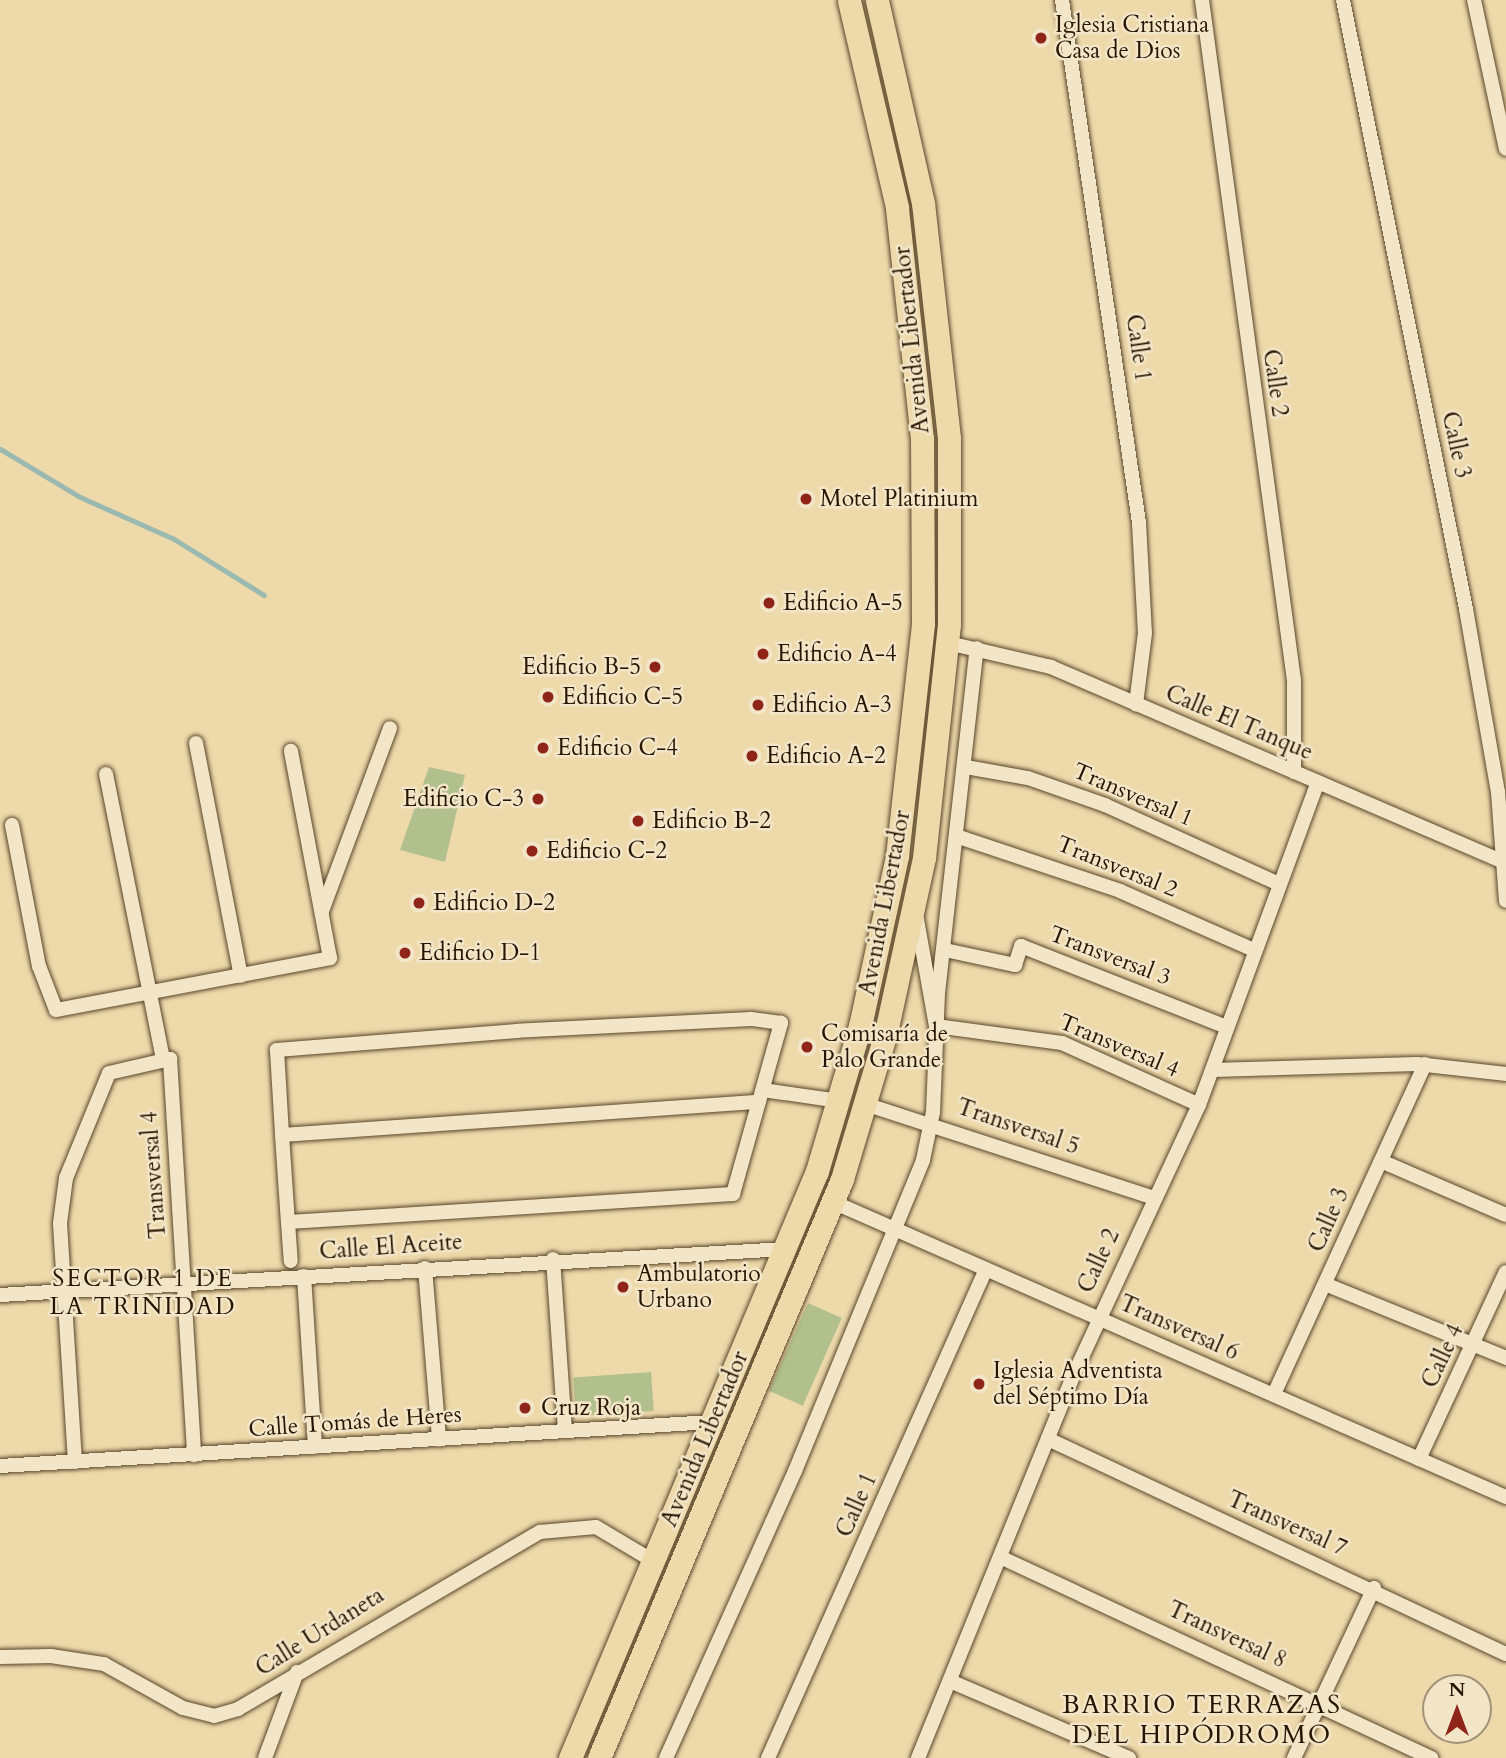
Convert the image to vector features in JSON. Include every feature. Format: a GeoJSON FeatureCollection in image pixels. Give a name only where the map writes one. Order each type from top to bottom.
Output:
{"type":"FeatureCollection","features":[{"type":"Feature","properties":{"kind":"main road","name":"Avenida Libertador"},"geometry":{"type":"LineString","coordinates":[[570,1758],[786,1249],[839,1101],[897,856],[924,575],[922,439],[904,253],[849,0]]}},
{"type":"Feature","properties":{"kind":"main road","name":"Avenida Libertador"},"geometry":{"type":"LineString","coordinates":[[599,1758],[833,1202],[866,1104],[915,908],[948,643],[950,479],[938,312],[914,152],[877,0]]}},
{"type":"Feature","properties":{"kind":"main road"},"geometry":{"type":"LineString","coordinates":[[839,1101],[866,1104]]}},
{"type":"Feature","properties":{"kind":"street","name":"Calle 1"},"geometry":{"type":"LineString","coordinates":[[1062,0],[1139,523],[1145,633],[1136,704]]}},
{"type":"Feature","properties":{"kind":"street","name":"Calle 2"},"geometry":{"type":"LineString","coordinates":[[1202,0],[1294,680],[1294,772]]}},
{"type":"Feature","properties":{"kind":"street","name":"Calle 3"},"geometry":{"type":"LineString","coordinates":[[1343,0],[1466,609],[1505,863],[1506,901]]}},
{"type":"Feature","properties":{"kind":"street"},"geometry":{"type":"LineString","coordinates":[[1474,0],[1506,149]]}},
{"type":"Feature","properties":{"kind":"street","name":"Calle El Tanque"},"geometry":{"type":"LineString","coordinates":[[948,643],[1039,663],[1505,863]]}},
{"type":"Feature","properties":{"kind":"street"},"geometry":{"type":"LineString","coordinates":[[666,1758],[898,1231],[932,1122],[936,1026],[959,837],[977,648]]}},
{"type":"Feature","properties":{"kind":"street"},"geometry":{"type":"LineString","coordinates":[[321,912],[390,728]]}},
{"type":"Feature","properties":{"kind":"street"},"geometry":{"type":"LineString","coordinates":[[196,743],[241,976]]}},
{"type":"Feature","properties":{"kind":"street"},"geometry":{"type":"LineString","coordinates":[[12,825],[50,1004],[65,1010],[330,958],[291,751]]}},
{"type":"Feature","properties":{"kind":"street","name":"Transversal 1"},"geometry":{"type":"LineString","coordinates":[[965,767],[1028,778],[1105,805],[1277,883]]}},
{"type":"Feature","properties":{"kind":"street","name":"Transversal 4"},"geometry":{"type":"LineString","coordinates":[[106,774],[150,994],[167,1060],[194,1455]]}},
{"type":"Feature","properties":{"kind":"street","name":"Calle 2"},"geometry":{"type":"LineString","coordinates":[[918,1758],[1099,1317],[1199,1105],[1277,883],[1318,782]]}},
{"type":"Feature","properties":{"kind":"street","name":"Transversal 2"},"geometry":{"type":"LineString","coordinates":[[959,837],[1120,891],[1254,950]]}},
{"type":"Feature","properties":{"kind":"street"},"geometry":{"type":"LineString","coordinates":[[915,908],[936,1026]]}},
{"type":"Feature","properties":{"kind":"street","name":"Transversal 3"},"geometry":{"type":"LineString","coordinates":[[945,950],[1015,964],[1021,946],[1227,1027]]}},
{"type":"Feature","properties":{"kind":"street"},"geometry":{"type":"LineString","coordinates":[[288,1222],[733,1194],[781,1023],[768,1019],[277,1050],[282,1135],[288,1222],[291,1261]]}},
{"type":"Feature","properties":{"kind":"street","name":"Transversal 4"},"geometry":{"type":"LineString","coordinates":[[936,1026],[1062,1044],[1199,1105]]}},
{"type":"Feature","properties":{"kind":"street"},"geometry":{"type":"LineString","coordinates":[[75,1462],[63,1291],[62,1198],[104,1079],[118,1068],[167,1060]]}},
{"type":"Feature","properties":{"kind":"street"},"geometry":{"type":"LineString","coordinates":[[1213,1070],[1424,1064],[1506,1074]]}},
{"type":"Feature","properties":{"kind":"street","name":"Calle 3"},"geometry":{"type":"LineString","coordinates":[[1274,1394],[1424,1064]]}},
{"type":"Feature","properties":{"kind":"street"},"geometry":{"type":"LineString","coordinates":[[282,1135],[761,1096],[839,1101]]}},
{"type":"Feature","properties":{"kind":"street","name":"Transversal 5"},"geometry":{"type":"LineString","coordinates":[[866,1104],[932,1122],[1154,1198]]}},
{"type":"Feature","properties":{"kind":"street"},"geometry":{"type":"LineString","coordinates":[[1381,1161],[1506,1215]]}},
{"type":"Feature","properties":{"kind":"street","name":"Transversal 6"},"geometry":{"type":"LineString","coordinates":[[833,1202],[1506,1497]]}},
{"type":"Feature","properties":{"kind":"street","name":"Calle El Aceite"},"geometry":{"type":"LineString","coordinates":[[0,1295],[553,1259],[786,1249]]}},
{"type":"Feature","properties":{"kind":"street"},"geometry":{"type":"LineString","coordinates":[[553,1259],[565,1431]]}},
{"type":"Feature","properties":{"kind":"street"},"geometry":{"type":"LineString","coordinates":[[425,1268],[439,1439]]}},
{"type":"Feature","properties":{"kind":"street","name":"Calle 1"},"geometry":{"type":"LineString","coordinates":[[768,1758],[985,1269]]}},
{"type":"Feature","properties":{"kind":"street","name":"Calle 4"},"geometry":{"type":"LineString","coordinates":[[1419,1459],[1474,1346],[1506,1272]]}},
{"type":"Feature","properties":{"kind":"street"},"geometry":{"type":"LineString","coordinates":[[304,1276],[315,1447]]}},
{"type":"Feature","properties":{"kind":"street"},"geometry":{"type":"LineString","coordinates":[[1325,1283],[1506,1358]]}},
{"type":"Feature","properties":{"kind":"street","name":"Calle Tomás de Heres"},"geometry":{"type":"LineString","coordinates":[[0,1466],[712,1422]]}},
{"type":"Feature","properties":{"kind":"street","name":"Transversal 7"},"geometry":{"type":"LineString","coordinates":[[1048,1439],[1374,1588],[1506,1654]]}},
{"type":"Feature","properties":{"kind":"street","name":"Calle Urdaneta"},"geometry":{"type":"LineString","coordinates":[[0,1657],[51,1656],[104,1664],[183,1708],[214,1716],[238,1709],[540,1532],[596,1527],[653,1561]]}},
{"type":"Feature","properties":{"kind":"street","name":"Transversal 8"},"geometry":{"type":"LineString","coordinates":[[1000,1556],[1319,1702],[1432,1758]]}},
{"type":"Feature","properties":{"kind":"street"},"geometry":{"type":"LineString","coordinates":[[1294,1758],[1374,1588]]}},
{"type":"Feature","properties":{"kind":"street"},"geometry":{"type":"LineString","coordinates":[[265,1758],[297,1672]]}},
{"type":"Feature","properties":{"kind":"street"},"geometry":{"type":"LineString","coordinates":[[950,1681],[1129,1758]]}},
{"type":"Feature","properties":{"kind":"green space"},"geometry":{"type":"Polygon","coordinates":[[[429,767],[465,775],[445,862],[400,850],[429,767]]]}},
{"type":"Feature","properties":{"kind":"green space"},"geometry":{"type":"Polygon","coordinates":[[[808,1303],[842,1318],[803,1406],[769,1391],[808,1303]]]}},
{"type":"Feature","properties":{"kind":"green space"},"geometry":{"type":"Polygon","coordinates":[[[651,1372],[654,1411],[576,1416],[573,1377],[651,1372]]]}},
{"type":"Feature","properties":{"kind":"waterway"},"geometry":{"type":"LineString","coordinates":[[0,449],[80,497],[174,539],[264,595]]}},
{"type":"Feature","properties":{"kind":"place","name":"Iglesia Cristiana Casa de Dios"},"geometry":{"type":"Point","coordinates":[1041,38]}},
{"type":"Feature","properties":{"kind":"place","name":"Motel Platinium"},"geometry":{"type":"Point","coordinates":[806,499]}},
{"type":"Feature","properties":{"kind":"place","name":"Edificio A-5"},"geometry":{"type":"Point","coordinates":[769,603]}},
{"type":"Feature","properties":{"kind":"place","name":"Edificio A-4"},"geometry":{"type":"Point","coordinates":[763,654]}},
{"type":"Feature","properties":{"kind":"place","name":"Edificio B-5"},"geometry":{"type":"Point","coordinates":[655,667]}},
{"type":"Feature","properties":{"kind":"place","name":"Edificio C-5"},"geometry":{"type":"Point","coordinates":[548,697]}},
{"type":"Feature","properties":{"kind":"place","name":"Edificio A-3"},"geometry":{"type":"Point","coordinates":[758,705]}},
{"type":"Feature","properties":{"kind":"place","name":"Edificio C-4"},"geometry":{"type":"Point","coordinates":[543,748]}},
{"type":"Feature","properties":{"kind":"place","name":"Edificio A-2"},"geometry":{"type":"Point","coordinates":[752,756]}},
{"type":"Feature","properties":{"kind":"place","name":"Edificio C-3"},"geometry":{"type":"Point","coordinates":[538,799]}},
{"type":"Feature","properties":{"kind":"place","name":"Edificio B-2"},"geometry":{"type":"Point","coordinates":[638,821]}},
{"type":"Feature","properties":{"kind":"place","name":"Edificio C-2"},"geometry":{"type":"Point","coordinates":[532,851]}},
{"type":"Feature","properties":{"kind":"place","name":"Edificio D-2"},"geometry":{"type":"Point","coordinates":[419,903]}},
{"type":"Feature","properties":{"kind":"place","name":"Edificio D-1"},"geometry":{"type":"Point","coordinates":[405,953]}},
{"type":"Feature","properties":{"kind":"place","name":"Comisaría de Palo Grande"},"geometry":{"type":"Point","coordinates":[807,1047]}},
{"type":"Feature","properties":{"kind":"place","name":"Ambulatorio Urbano"},"geometry":{"type":"Point","coordinates":[623,1287]}},
{"type":"Feature","properties":{"kind":"place","name":"Iglesia Adventista del Séptimo Día"},"geometry":{"type":"Point","coordinates":[979,1384]}},
{"type":"Feature","properties":{"kind":"place","name":"Cruz Roja"},"geometry":{"type":"Point","coordinates":[525,1408]}},
{"type":"Feature","properties":{"kind":"district","name":"SECTOR 1 DE LA TRINIDAD"},"geometry":{"type":"Point","coordinates":[143,1293]}},
{"type":"Feature","properties":{"kind":"district","name":"BARRIO TERRAZAS DEL HIPÓDROMO"},"geometry":{"type":"Point","coordinates":[1202,1720]}}]}
